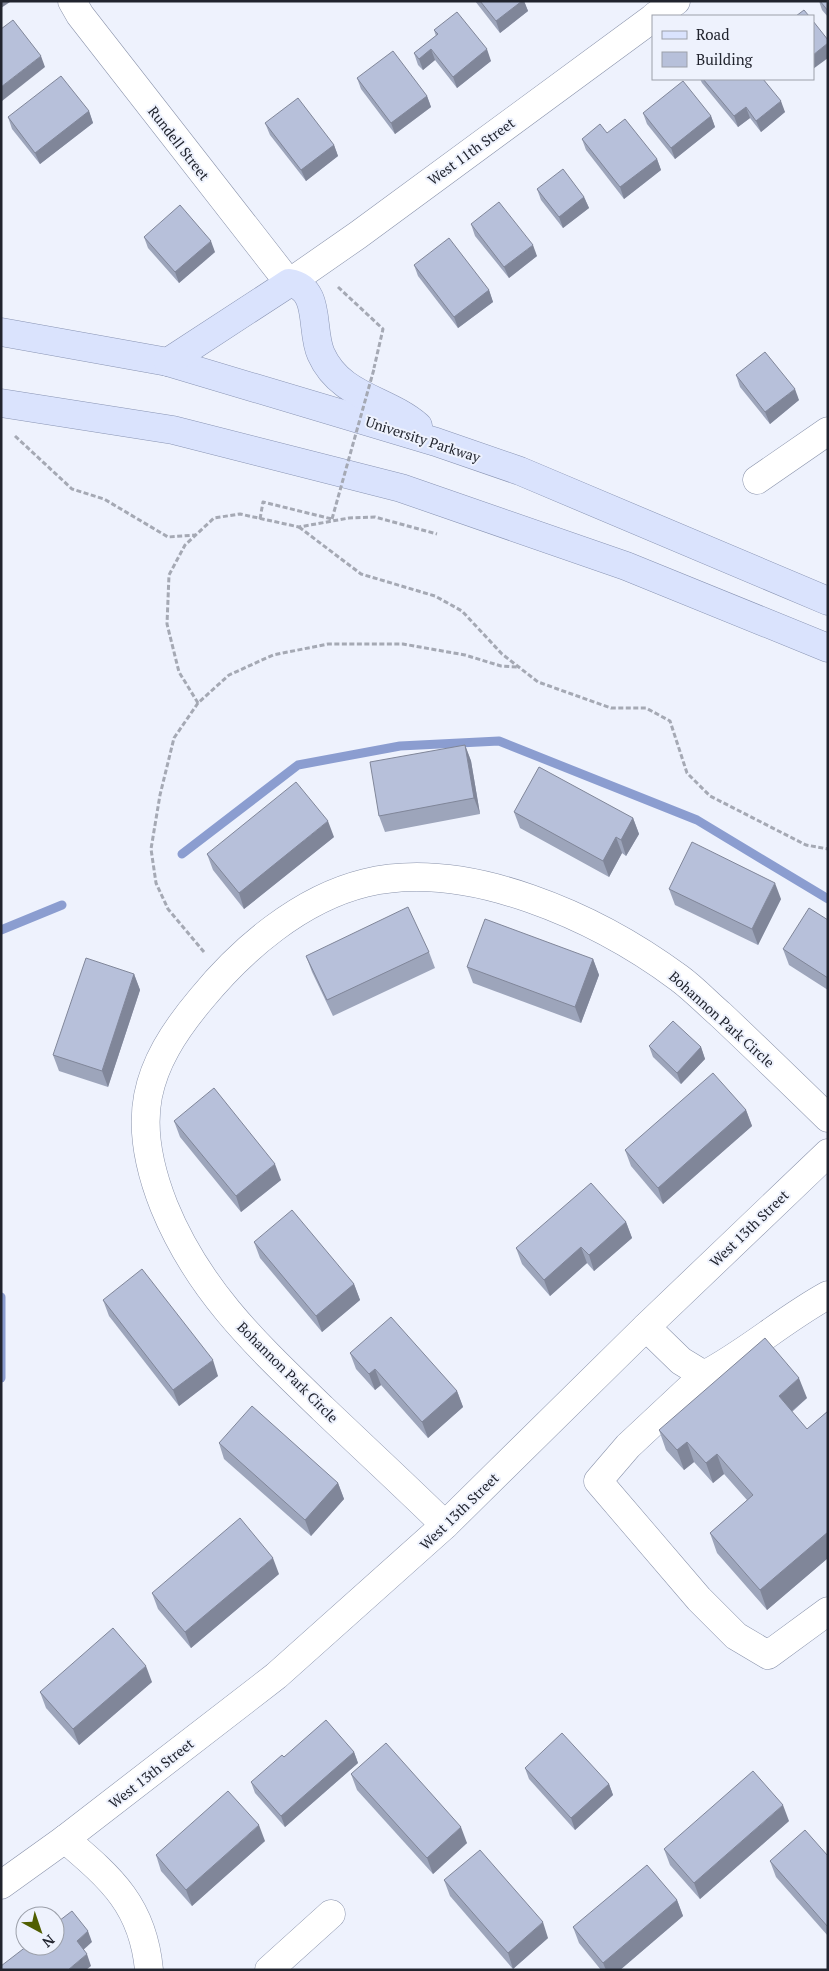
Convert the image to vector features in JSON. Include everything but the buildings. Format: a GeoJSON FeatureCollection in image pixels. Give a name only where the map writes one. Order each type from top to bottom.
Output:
{"type":"FeatureCollection","features":[{"type":"Feature","properties":{"kind":"main road"},"geometry":{"type":"LineString","coordinates":[[168,362],[289,283],[299,285],[307,292],[321,354],[340,382],[413,422],[436,442]]}},
{"type":"Feature","properties":{"kind":"main road","name":"University Parkway"},"geometry":{"type":"LineString","coordinates":[[1,332],[168,362],[436,442],[520,471],[828,600]]}},
{"type":"Feature","properties":{"kind":"main road"},"geometry":{"type":"LineString","coordinates":[[6,404],[172,430],[401,488],[626,566],[828,648]]}},
{"type":"Feature","properties":{"kind":"street","name":"Rundell Street"},"geometry":{"type":"LineString","coordinates":[[72,1],[80,15],[289,283]]}},
{"type":"Feature","properties":{"kind":"street","name":"West 11th Street"},"geometry":{"type":"LineString","coordinates":[[289,283],[652,17]]}},
{"type":"Feature","properties":{"kind":"street"},"geometry":{"type":"LineString","coordinates":[[757,480],[828,431]]}},
{"type":"Feature","properties":{"kind":"street","name":"Bohannon Park Circle"},"geometry":{"type":"LineString","coordinates":[[445,1525],[251,1339],[201,1278],[180,1242],[163,1202],[150,1160],[145,1117],[148,1090],[156,1065],[177,1028],[223,975],[255,944],[302,909],[340,891],[366,883],[408,877],[466,882],[520,895],[574,916],[637,948],[683,981],[828,1118]]}},
{"type":"Feature","properties":{"kind":"street","name":"West 13th Street"},"geometry":{"type":"LineString","coordinates":[[1,1886],[276,1676],[445,1525],[646,1327],[828,1153]]}},
{"type":"Feature","properties":{"kind":"street"},"geometry":{"type":"LineString","coordinates":[[828,1295],[795,1313],[728,1362],[704,1375],[628,1446],[598,1481],[699,1599],[736,1636],[768,1655],[828,1611]]}},
{"type":"Feature","properties":{"kind":"street"},"geometry":{"type":"LineString","coordinates":[[646,1327],[681,1361],[704,1375]]}},
{"type":"Feature","properties":{"kind":"street"},"geometry":{"type":"LineString","coordinates":[[65,1839],[104,1872],[134,1911],[147,1944],[150,1970]]}},
{"type":"Feature","properties":{"kind":"street"},"geometry":{"type":"LineString","coordinates":[[269,1970],[332,1914]]}},
{"type":"Feature","properties":{"kind":"path"},"geometry":{"type":"LineString","coordinates":[[260,519],[263,502],[332,520],[383,330],[314,266]]}},
{"type":"Feature","properties":{"kind":"path"},"geometry":{"type":"LineString","coordinates":[[6,404],[9,430],[72,489],[104,499],[168,537],[196,535]]}},
{"type":"Feature","properties":{"kind":"path"},"geometry":{"type":"LineString","coordinates":[[198,703],[179,672],[167,624],[170,575],[185,545],[214,518],[240,514],[299,527],[349,518],[375,517],[442,536]]}},
{"type":"Feature","properties":{"kind":"path"},"geometry":{"type":"LineString","coordinates":[[299,527],[362,574],[435,596],[462,611],[502,654],[538,682],[611,708],[646,708],[670,721],[687,773],[710,796],[806,845],[828,849]]}},
{"type":"Feature","properties":{"kind":"path"},"geometry":{"type":"LineString","coordinates":[[223,975],[168,910],[156,883],[151,849],[160,795],[174,738],[198,703],[229,675],[264,659],[273,655],[328,644],[403,644],[465,655],[501,666],[519,667]]}},
{"type":"Feature","properties":{"kind":"waterway"},"geometry":{"type":"LineString","coordinates":[[182,854],[298,765],[400,746],[499,741],[697,820],[828,899]]}},
{"type":"Feature","properties":{"kind":"waterway"},"geometry":{"type":"LineString","coordinates":[[1,930],[62,905]]}},
{"type":"Feature","properties":{"kind":"waterway"},"geometry":{"type":"LineString","coordinates":[[1,1297],[1,1378]]}}]}
